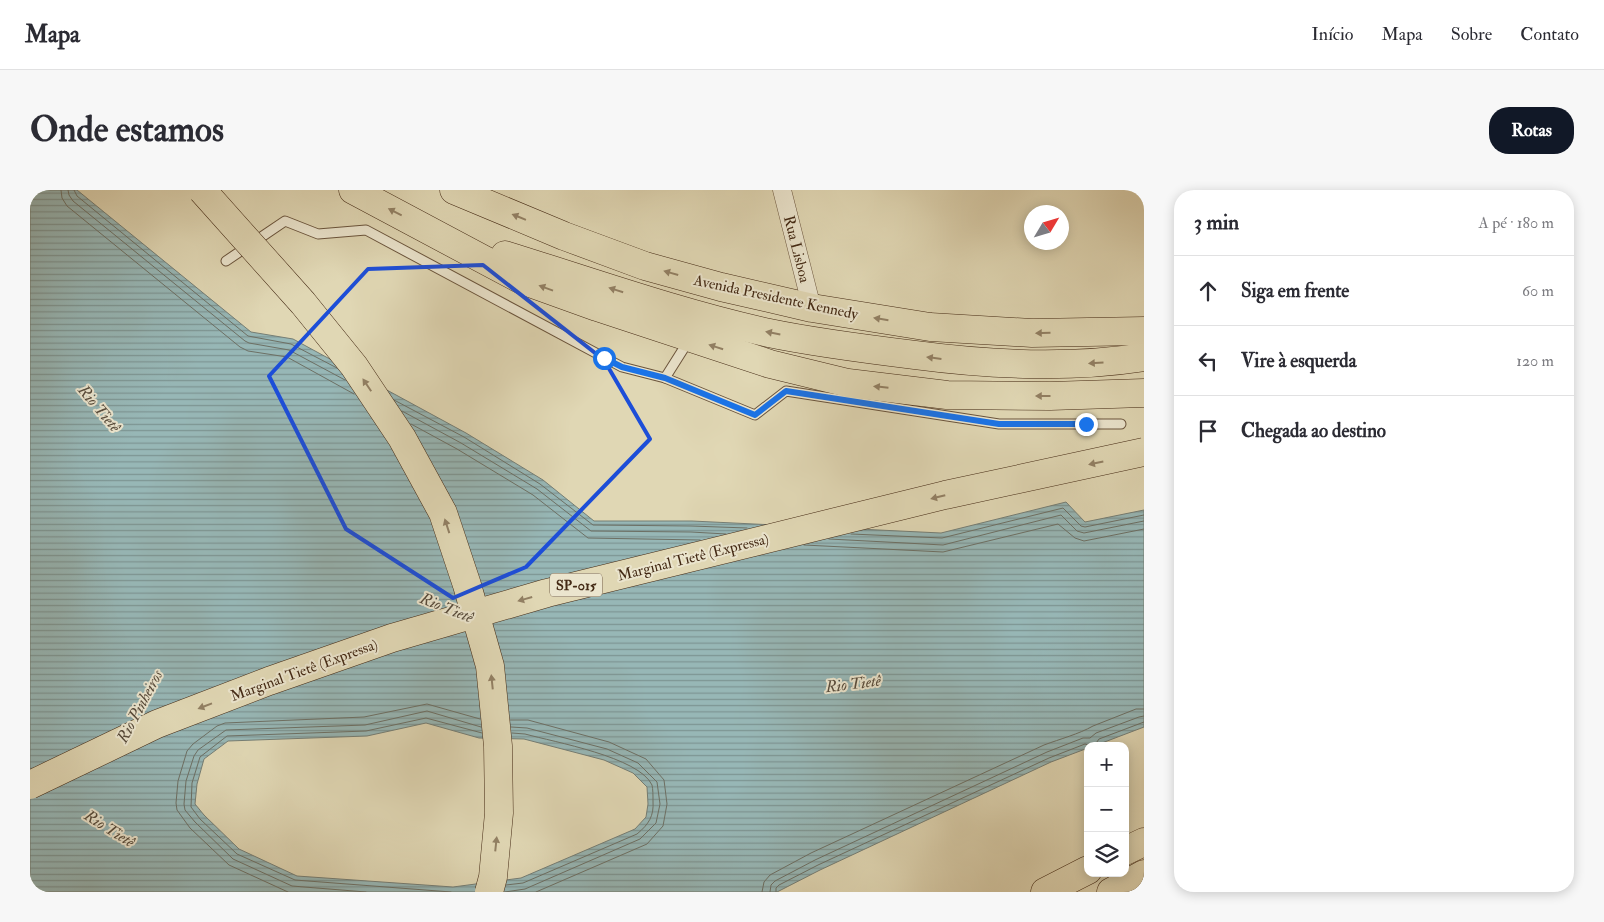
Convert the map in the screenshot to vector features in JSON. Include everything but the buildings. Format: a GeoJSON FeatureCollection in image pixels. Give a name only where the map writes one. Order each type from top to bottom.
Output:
{"type":"FeatureCollection","features":[{"type":"Feature","properties":{"kind":"highway"},"geometry":{"type":"LineString","coordinates":[[202,190],[303,303],[354,366],[402,438],[443,514],[467,585],[490,666],[498,746],[499,812],[489,892]]}},
{"type":"Feature","properties":{"kind":"highway"},"geometry":{"type":"LineString","coordinates":[[354,190],[522,280],[597,307],[770,364],[848,383],[946,395],[1050,396],[1144,393]]}},
{"type":"Feature","properties":{"kind":"highway","name":"Avenida Presidente Kennedy"},"geometry":{"type":"LineString","coordinates":[[454,190],[564,236],[645,266],[721,287],[812,308],[930,327],[1032,333],[1144,331]]}},
{"type":"Feature","properties":{"kind":"highway"},"geometry":{"type":"LineString","coordinates":[[437,233],[687,312],[769,333],[842,346],[950,360],[1046,365],[1111,362],[1144,357]]}},
{"type":"Feature","properties":{"kind":"highway","name":"Marginal Tietê (Expressa)"},"geometry":{"type":"LineString","coordinates":[[30,785],[157,724],[269,681],[392,638],[547,593],[945,495],[1144,452]]}},
{"type":"Feature","properties":{"kind":"highway"},"geometry":{"type":"LineString","coordinates":[[1129,849],[1144,842]]}},
{"type":"Feature","properties":{"kind":"highway"},"geometry":{"type":"LineString","coordinates":[[1045,892],[1084,872]]}},
{"type":"Feature","properties":{"kind":"highway"},"geometry":{"type":"LineString","coordinates":[[1111,892],[1144,874]]}},
{"type":"Feature","properties":{"kind":"street","name":"Rua Lisboa"},"geometry":{"type":"LineString","coordinates":[[782,190],[812,308]]}},
{"type":"Feature","properties":{"kind":"lane"},"geometry":{"type":"LineString","coordinates":[[226,261],[285,221],[318,234],[366,230],[622,367],[665,378],[755,415],[786,391],[999,424],[1121,424]]}},
{"type":"Feature","properties":{"kind":"lane"},"geometry":{"type":"LineString","coordinates":[[665,378],[690,338]]}},
{"type":"Feature","properties":{"kind":"highlighted area"},"geometry":{"type":"Polygon","coordinates":[[[483,265],[604,360],[650,439],[526,567],[453,598],[346,529],[269,376],[368,269],[483,265]]]}},
{"type":"Feature","properties":{"kind":"water"},"geometry":{"type":"Polygon","coordinates":[[[30,190],[77,190],[251,332],[293,339],[466,433],[543,480],[594,521],[692,521],[941,533],[1066,502],[1085,522],[1144,510],[1144,727],[1105,742],[1084,742],[1084,750],[1051,762],[777,892],[30,892],[30,190]],[[426,723],[367,736],[228,741],[204,759],[197,784],[195,804],[239,849],[297,876],[453,887],[521,878],[635,829],[646,817],[648,804],[647,787],[633,773],[604,760],[524,739],[479,738],[426,723]]]}},
{"type":"Feature","properties":{"kind":"route"},"geometry":{"type":"LineString","coordinates":[[604,358],[622,367],[665,378],[755,415],[786,391],[999,424],[1086,424]]}},
{"type":"Feature","properties":{"kind":"water label","name":"Rio Tietê"},"geometry":{"type":"Point","coordinates":[100,408]}},
{"type":"Feature","properties":{"kind":"water label","name":"Rio Tietê"},"geometry":{"type":"Point","coordinates":[447,607]}},
{"type":"Feature","properties":{"kind":"water label","name":"Rio Tietê"},"geometry":{"type":"Point","coordinates":[853,683]}},
{"type":"Feature","properties":{"kind":"water label","name":"Rio Pinheiros"},"geometry":{"type":"Point","coordinates":[139,706]}},
{"type":"Feature","properties":{"kind":"water label","name":"Rio Tietê"},"geometry":{"type":"Point","coordinates":[110,828]}}]}
